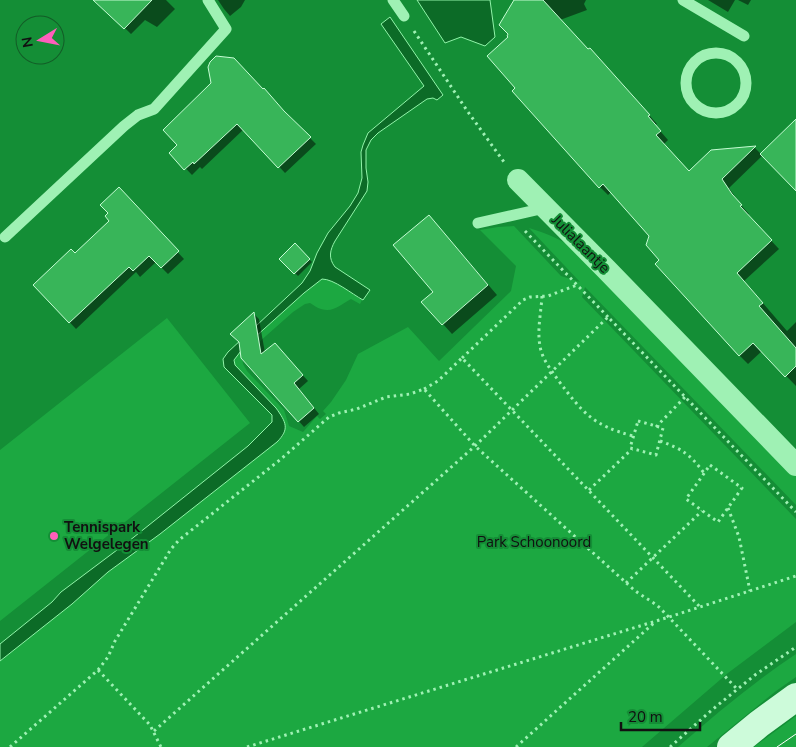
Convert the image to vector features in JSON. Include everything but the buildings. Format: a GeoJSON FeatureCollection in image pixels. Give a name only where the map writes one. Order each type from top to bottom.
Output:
{"type":"FeatureCollection","features":[{"type":"Feature","properties":{"kind":"main road"},"geometry":{"type":"LineString","coordinates":[[731,747],[796,697]]}},
{"type":"Feature","properties":{"kind":"street","name":"Julialaantje"},"geometry":{"type":"LineString","coordinates":[[518,180],[796,465]]}},
{"type":"Feature","properties":{"kind":"lane"},"geometry":{"type":"LineString","coordinates":[[5,236],[124,126],[138,115],[154,109],[226,29],[208,0]]}},
{"type":"Feature","properties":{"kind":"lane"},"geometry":{"type":"LineString","coordinates":[[393,0],[404,16]]}},
{"type":"Feature","properties":{"kind":"lane"},"geometry":{"type":"LineString","coordinates":[[683,0],[744,36]]}},
{"type":"Feature","properties":{"kind":"lane"},"geometry":{"type":"LineString","coordinates":[[720,53],[732,57],[744,71],[746,89],[738,104],[722,113],[704,112],[690,100],[685,86],[686,74],[692,64],[703,55],[720,53]]}},
{"type":"Feature","properties":{"kind":"lane"},"geometry":{"type":"LineString","coordinates":[[478,223],[545,208]]}},
{"type":"Feature","properties":{"kind":"path"},"geometry":{"type":"LineString","coordinates":[[404,16],[473,119],[518,180]]}},
{"type":"Feature","properties":{"kind":"path"},"geometry":{"type":"LineString","coordinates":[[510,216],[796,512]]}},
{"type":"Feature","properties":{"kind":"path"},"geometry":{"type":"LineString","coordinates":[[10,747],[98,670],[108,657],[115,641],[171,549],[179,540],[281,459],[329,417],[357,409],[386,397],[410,394],[424,389],[438,381],[523,300],[556,293],[577,285]]}},
{"type":"Feature","properties":{"kind":"path"},"geometry":{"type":"LineString","coordinates":[[542,296],[539,330],[540,348],[546,362],[578,406],[589,417],[615,431],[633,436]]}},
{"type":"Feature","properties":{"kind":"path"},"geometry":{"type":"LineString","coordinates":[[154,731],[475,446],[608,317]]}},
{"type":"Feature","properties":{"kind":"path"},"geometry":{"type":"LineString","coordinates":[[462,358],[700,606]]}},
{"type":"Feature","properties":{"kind":"path"},"geometry":{"type":"LineString","coordinates":[[424,389],[475,446],[626,583],[655,604],[737,689]]}},
{"type":"Feature","properties":{"kind":"path"},"geometry":{"type":"LineString","coordinates":[[656,426],[685,397]]}},
{"type":"Feature","properties":{"kind":"path"},"geometry":{"type":"LineString","coordinates":[[638,421],[656,426],[663,428],[656,455],[630,448],[638,421]]}},
{"type":"Feature","properties":{"kind":"path"},"geometry":{"type":"LineString","coordinates":[[659,441],[671,444],[684,451],[696,462],[704,474]]}},
{"type":"Feature","properties":{"kind":"path"},"geometry":{"type":"LineString","coordinates":[[589,490],[633,448]]}},
{"type":"Feature","properties":{"kind":"path"},"geometry":{"type":"LineString","coordinates":[[710,465],[742,488],[728,508],[718,522],[686,499],[710,465]]}},
{"type":"Feature","properties":{"kind":"path"},"geometry":{"type":"LineString","coordinates":[[728,508],[739,537],[750,591]]}},
{"type":"Feature","properties":{"kind":"path"},"geometry":{"type":"LineString","coordinates":[[626,583],[702,511]]}},
{"type":"Feature","properties":{"kind":"path"},"geometry":{"type":"LineString","coordinates":[[247,747],[796,576]]}},
{"type":"Feature","properties":{"kind":"path"},"geometry":{"type":"LineString","coordinates":[[516,747],[658,620]]}},
{"type":"Feature","properties":{"kind":"path"},"geometry":{"type":"LineString","coordinates":[[670,747],[737,689],[796,647]]}},
{"type":"Feature","properties":{"kind":"path"},"geometry":{"type":"LineString","coordinates":[[98,670],[142,715],[154,731],[161,747]]}},
{"type":"Feature","properties":{"kind":"green space","name":"Park Schoonoord"},"geometry":{"type":"Polygon","coordinates":[[[514,226],[561,276],[580,282],[529,228],[555,238],[579,252],[796,476],[796,505],[585,287],[582,297],[796,519],[796,622],[728,673],[642,747],[0,747],[0,661],[72,604],[108,572],[160,534],[284,435],[280,414],[276,408],[235,365],[236,357],[240,351],[322,279],[337,284],[362,300],[360,304],[351,299],[330,310],[320,309],[310,303],[305,304],[293,312],[242,357],[247,371],[284,410],[289,426],[303,432],[317,416],[320,419],[326,414],[323,411],[346,380],[358,354],[408,327],[439,361],[511,291],[516,266],[480,230],[514,226]]]}},
{"type":"Feature","properties":{"kind":"green space","name":"Tennispark Welgelegen"},"geometry":{"type":"Polygon","coordinates":[[[167,318],[250,423],[0,621],[0,450],[167,318]]]}},
{"type":"Feature","properties":{"kind":"green space"},"geometry":{"type":"Polygon","coordinates":[[[796,654],[796,677],[707,747],[678,747],[765,676],[796,654]]]}},
{"type":"Feature","properties":{"kind":"green space"},"geometry":{"type":"Polygon","coordinates":[[[796,716],[796,747],[754,747],[796,716]]]}},
{"type":"Feature","properties":{"kind":"shaded area"},"geometry":{"type":"Polygon","coordinates":[[[417,0],[490,0],[495,37],[485,46],[461,37],[445,43],[417,0]]]}},
{"type":"Feature","properties":{"kind":"shaded area"},"geometry":{"type":"Polygon","coordinates":[[[390,17],[443,95],[437,100],[433,98],[427,99],[378,133],[371,140],[366,150],[367,191],[335,241],[330,254],[335,267],[370,290],[363,300],[337,284],[322,279],[244,347],[234,360],[235,365],[276,408],[284,421],[284,433],[277,442],[160,534],[108,572],[72,604],[0,661],[0,644],[52,602],[61,592],[129,541],[248,446],[272,422],[272,415],[224,367],[223,359],[228,352],[302,283],[310,271],[328,233],[358,193],[362,178],[361,152],[368,133],[424,86],[381,24],[390,17]]]}},
{"type":"Feature","properties":{"kind":"tram line"},"geometry":{"type":"LineString","coordinates":[[777,747],[796,734]]}},
{"type":"Feature","properties":{"kind":"place","name":"Tennispark Welgelegen"},"geometry":{"type":"Point","coordinates":[54,536]}}]}
